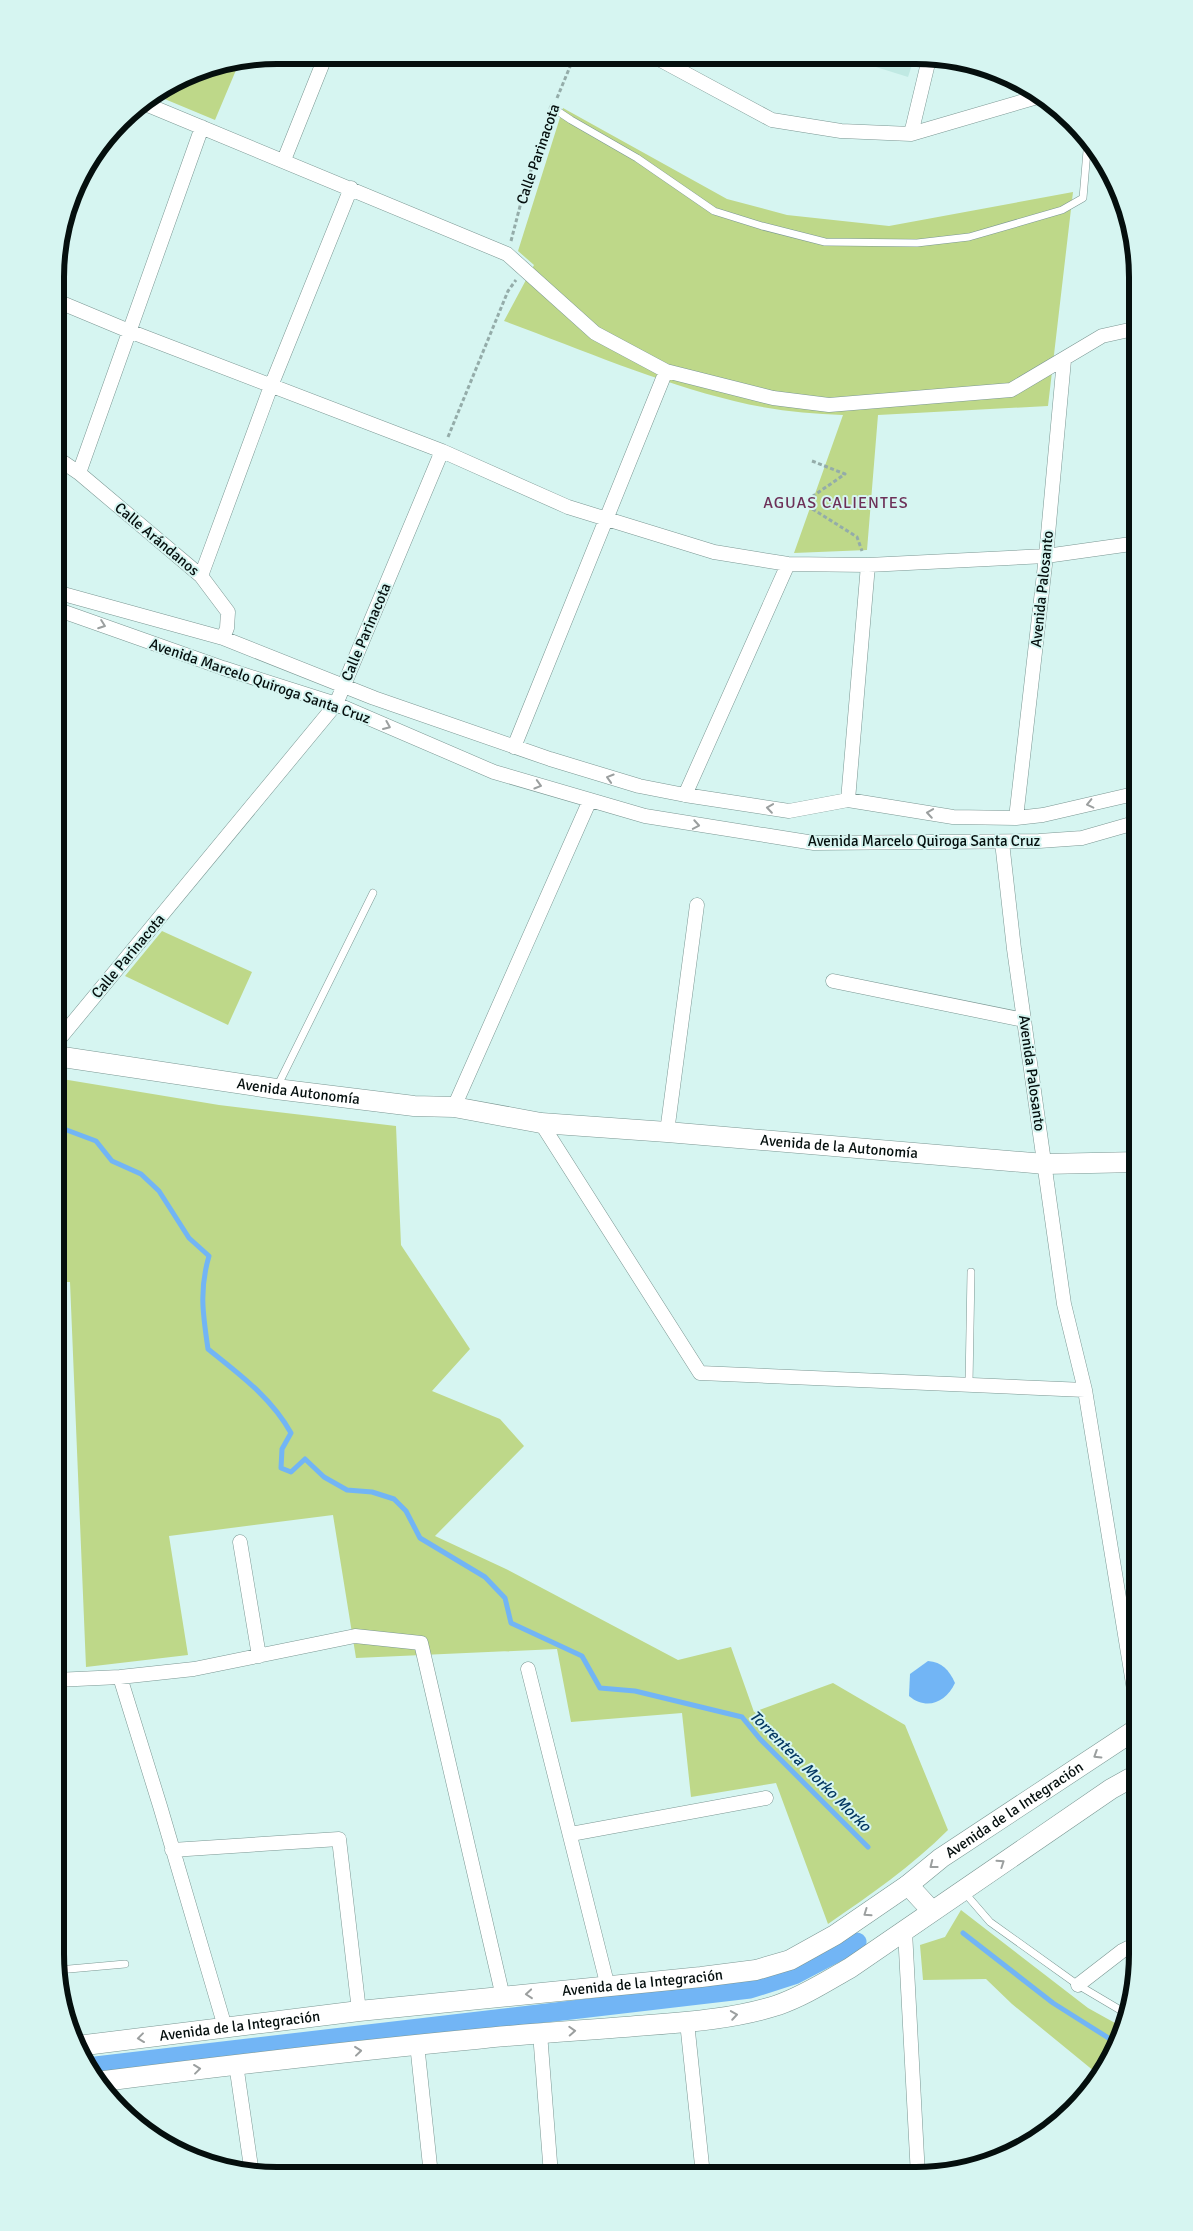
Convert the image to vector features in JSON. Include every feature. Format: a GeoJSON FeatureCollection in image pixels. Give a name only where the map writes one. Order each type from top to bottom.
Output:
{"type":"FeatureCollection","features":[{"type":"Feature","properties":{"kind":"main road","name":"Avenida Autonomía"},"geometry":{"type":"LineString","coordinates":[[64,1057],[276,1089],[414,1106],[454,1107],[541,1124]]}},
{"type":"Feature","properties":{"kind":"main road","name":"Avenida de la Autonomía"},"geometry":{"type":"LineString","coordinates":[[541,1124],[667,1132],[1044,1164],[1129,1162]]}},
{"type":"Feature","properties":{"kind":"main road","name":"Avenida de la Integración"},"geometry":{"type":"LineString","coordinates":[[85,2045],[359,2011],[608,1987],[756,1970],[790,1960],[835,1935],[908,1885],[941,1858],[1129,1734]]}},
{"type":"Feature","properties":{"kind":"main road"},"geometry":{"type":"LineString","coordinates":[[106,2081],[417,2044],[540,2032],[687,2022],[746,2013],[779,2004],[813,1990],[905,1931],[962,1889],[1111,1789],[1129,1779]]}},
{"type":"Feature","properties":{"kind":"main road"},"geometry":{"type":"LineString","coordinates":[[908,1885],[932,1911]]}},
{"type":"Feature","properties":{"kind":"street"},"geometry":{"type":"LineString","coordinates":[[284,160],[322,64]]}},
{"type":"Feature","properties":{"kind":"street"},"geometry":{"type":"LineString","coordinates":[[668,64],[772,120],[841,131],[911,134],[1033,98]]}},
{"type":"Feature","properties":{"kind":"street"},"geometry":{"type":"LineString","coordinates":[[911,134],[928,64]]}},
{"type":"Feature","properties":{"kind":"street"},"geometry":{"type":"LineString","coordinates":[[150,106],[507,254],[525,267],[596,333],[666,371],[773,398],[829,405],[1011,390],[1102,336],[1129,330]]}},
{"type":"Feature","properties":{"kind":"street"},"geometry":{"type":"LineString","coordinates":[[79,473],[202,127]]}},
{"type":"Feature","properties":{"kind":"street"},"geometry":{"type":"LineString","coordinates":[[201,576],[271,386],[351,188]]}},
{"type":"Feature","properties":{"kind":"street"},"geometry":{"type":"LineString","coordinates":[[64,304],[128,331],[442,451],[568,507],[714,552],[788,564],[868,565],[1046,556],[1129,544]]}},
{"type":"Feature","properties":{"kind":"street","name":"Avenida Palosanto"},"geometry":{"type":"LineString","coordinates":[[1016,818],[1046,556],[1064,360]]}},
{"type":"Feature","properties":{"kind":"street"},"geometry":{"type":"LineString","coordinates":[[514,747],[666,371]]}},
{"type":"Feature","properties":{"kind":"street","name":"Calle Parinacota"},"geometry":{"type":"LineString","coordinates":[[64,1033],[336,704],[442,451]]}},
{"type":"Feature","properties":{"kind":"street","name":"Calle Arándanos"},"geometry":{"type":"LineString","coordinates":[[64,463],[79,473],[201,576],[228,612],[227,628],[223,638]]}},
{"type":"Feature","properties":{"kind":"street"},"geometry":{"type":"LineString","coordinates":[[685,795],[788,564]]}},
{"type":"Feature","properties":{"kind":"street"},"geometry":{"type":"LineString","coordinates":[[848,800],[868,565]]}},
{"type":"Feature","properties":{"kind":"street","name":"Avenida Marcelo Quiroga Santa Cruz"},"geometry":{"type":"LineString","coordinates":[[64,594],[223,638],[374,698],[514,747],[639,786],[685,795],[789,811],[848,800],[954,817],[1016,818],[1043,815],[1129,794]]}},
{"type":"Feature","properties":{"kind":"street","name":"Avenida Marcelo Quiroga Santa Cruz"},"geometry":{"type":"LineString","coordinates":[[64,612],[223,668],[336,704],[494,772],[645,816],[814,843],[1002,842],[1082,838],[1129,825]]}},
{"type":"Feature","properties":{"kind":"street"},"geometry":{"type":"LineString","coordinates":[[454,1107],[590,800]]}},
{"type":"Feature","properties":{"kind":"street","name":"Avenida Palosanto"},"geometry":{"type":"LineString","coordinates":[[1002,842],[1024,1020],[1064,1304],[1086,1390],[1129,1658]]}},
{"type":"Feature","properties":{"kind":"street"},"geometry":{"type":"LineString","coordinates":[[667,1132],[697,905]]}},
{"type":"Feature","properties":{"kind":"street"},"geometry":{"type":"LineString","coordinates":[[833,981],[1024,1020]]}},
{"type":"Feature","properties":{"kind":"street"},"geometry":{"type":"LineString","coordinates":[[541,1124],[700,1373],[1086,1390]]}},
{"type":"Feature","properties":{"kind":"street"},"geometry":{"type":"LineString","coordinates":[[240,1542],[259,1656]]}},
{"type":"Feature","properties":{"kind":"street"},"geometry":{"type":"LineString","coordinates":[[64,1680],[120,1677],[194,1669],[356,1636],[421,1643],[503,1997]]}},
{"type":"Feature","properties":{"kind":"street"},"geometry":{"type":"LineString","coordinates":[[528,1669],[608,1987]]}},
{"type":"Feature","properties":{"kind":"street"},"geometry":{"type":"LineString","coordinates":[[120,1677],[225,2027]]}},
{"type":"Feature","properties":{"kind":"street"},"geometry":{"type":"LineString","coordinates":[[571,1834],[766,1798]]}},
{"type":"Feature","properties":{"kind":"street"},"geometry":{"type":"LineString","coordinates":[[172,1850],[339,1839],[359,2011]]}},
{"type":"Feature","properties":{"kind":"street"},"geometry":{"type":"LineString","coordinates":[[905,1931],[918,2167]]}},
{"type":"Feature","properties":{"kind":"street"},"geometry":{"type":"LineString","coordinates":[[1078,1985],[1129,1948]]}},
{"type":"Feature","properties":{"kind":"street"},"geometry":{"type":"LineString","coordinates":[[687,2022],[702,2167]]}},
{"type":"Feature","properties":{"kind":"street"},"geometry":{"type":"LineString","coordinates":[[540,2032],[550,2167]]}},
{"type":"Feature","properties":{"kind":"street"},"geometry":{"type":"LineString","coordinates":[[417,2044],[430,2167]]}},
{"type":"Feature","properties":{"kind":"street"},"geometry":{"type":"LineString","coordinates":[[236,2064],[251,2165]]}},
{"type":"Feature","properties":{"kind":"lane"},"geometry":{"type":"LineString","coordinates":[[553,108],[637,158],[714,211],[762,226],[825,242],[917,243],[969,237],[1062,210],[1083,198],[1087,150]]}},
{"type":"Feature","properties":{"kind":"lane"},"geometry":{"type":"LineString","coordinates":[[276,1089],[373,893]]}},
{"type":"Feature","properties":{"kind":"lane"},"geometry":{"type":"LineString","coordinates":[[969,1384],[970,1272]]}},
{"type":"Feature","properties":{"kind":"lane"},"geometry":{"type":"LineString","coordinates":[[962,1889],[990,1922],[1078,1985],[1122,2011]]}},
{"type":"Feature","properties":{"kind":"lane"},"geometry":{"type":"LineString","coordinates":[[64,1969],[126,1964]]}},
{"type":"Feature","properties":{"kind":"path","name":"Calle Parinacota"},"geometry":{"type":"LineString","coordinates":[[507,254],[525,188],[553,108],[571,64]]}},
{"type":"Feature","properties":{"kind":"path"},"geometry":{"type":"LineString","coordinates":[[442,451],[508,291],[525,267]]}},
{"type":"Feature","properties":{"kind":"path"},"geometry":{"type":"LineString","coordinates":[[812,461],[845,474],[803,503],[857,537],[868,565]]}},
{"type":"Feature","properties":{"kind":"shaded area"},"geometry":{"type":"Polygon","coordinates":[[[866,64],[912,64],[908,77],[866,64]]]}},
{"type":"Feature","properties":{"kind":"green space"},"geometry":{"type":"Polygon","coordinates":[[[237,68],[215,120],[161,98],[195,80],[237,68]]]}},
{"type":"Feature","properties":{"kind":"green space"},"geometry":{"type":"Polygon","coordinates":[[[563,108],[727,199],[787,215],[889,226],[1073,192],[1048,406],[878,415],[867,550],[794,553],[843,415],[802,413],[775,409],[705,393],[647,375],[504,321],[534,265],[518,251],[563,108]]]}},
{"type":"Feature","properties":{"kind":"green space"},"geometry":{"type":"Polygon","coordinates":[[[162,931],[252,972],[228,1025],[125,976],[162,931]]]}},
{"type":"Feature","properties":{"kind":"green space"},"geometry":{"type":"Polygon","coordinates":[[[64,1079],[219,1105],[396,1126],[401,1245],[470,1349],[432,1391],[500,1419],[524,1446],[435,1536],[506,1569],[678,1660],[731,1647],[754,1712],[833,1683],[905,1725],[948,1830],[905,1868],[828,1924],[776,1783],[691,1797],[682,1713],[571,1722],[557,1649],[356,1658],[333,1515],[169,1536],[188,1655],[86,1667],[70,1282],[64,1282],[64,1079]]]}},
{"type":"Feature","properties":{"kind":"green space"},"geometry":{"type":"Polygon","coordinates":[[[961,1910],[1088,2008],[1117,2024],[1101,2061],[1094,2071],[1012,2004],[986,1979],[923,1980],[920,1945],[945,1937],[961,1910]]]}},
{"type":"Feature","properties":{"kind":"water"},"geometry":{"type":"Polygon","coordinates":[[[928,1661],[945,1667],[955,1683],[947,1695],[941,1699],[935,1702],[923,1703],[909,1696],[910,1674],[928,1661]]]}},
{"type":"Feature","properties":{"kind":"waterway","name":"Torrentera Morko Morko"},"geometry":{"type":"LineString","coordinates":[[64,1129],[96,1141],[112,1161],[141,1174],[159,1191],[189,1238],[209,1256],[203,1291],[203,1314],[208,1349],[243,1377],[264,1397],[291,1433],[282,1449],[281,1468],[291,1472],[305,1459],[324,1477],[347,1490],[372,1492],[394,1499],[406,1511],[420,1538],[485,1577],[505,1598],[511,1623],[582,1656],[600,1688],[635,1691],[742,1717],[760,1739],[868,1847]]}},
{"type":"Feature","properties":{"kind":"waterway","name":"Torrentera Morko Morko"},"geometry":{"type":"LineString","coordinates":[[963,1933],[1053,2003],[1111,2040]]}},
{"type":"Feature","properties":{"kind":"waterway"},"geometry":{"type":"LineString","coordinates":[[95,2066],[750,1989],[794,1975],[857,1942]]}},
{"type":"Feature","properties":{"kind":"district","name":"AGUAS CALIENTES"},"geometry":{"type":"Point","coordinates":[836,503]}}]}
